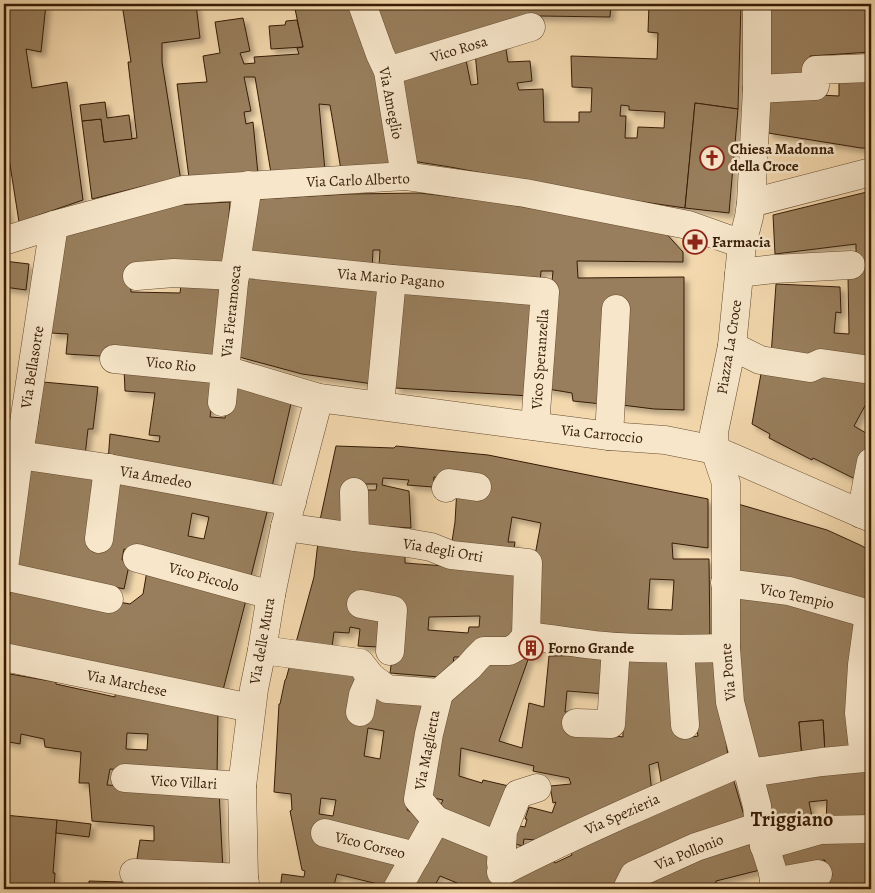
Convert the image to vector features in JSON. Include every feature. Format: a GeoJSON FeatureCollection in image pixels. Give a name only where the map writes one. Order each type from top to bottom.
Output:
{"type":"FeatureCollection","features":[{"type":"Feature","properties":{"kind":"street","name":"Via Ameglio"},"geometry":{"type":"LineString","coordinates":[[362,4],[388,71],[405,176]]}},
{"type":"Feature","properties":{"kind":"street","name":"Piazza La Croce"},"geometry":{"type":"LineString","coordinates":[[715,450],[714,432],[732,346],[742,244],[751,203],[758,89],[757,4]]}},
{"type":"Feature","properties":{"kind":"street","name":"Vico Rosa"},"geometry":{"type":"LineString","coordinates":[[388,71],[531,28]]}},
{"type":"Feature","properties":{"kind":"street"},"geometry":{"type":"LineString","coordinates":[[758,89],[815,86],[816,70],[871,68]]}},
{"type":"Feature","properties":{"kind":"street"},"geometry":{"type":"LineString","coordinates":[[751,203],[871,172]]}},
{"type":"Feature","properties":{"kind":"street","name":"Via Carlo Alberto"},"geometry":{"type":"LineString","coordinates":[[4,241],[54,225],[183,190],[405,176],[525,193],[688,225],[742,244]]}},
{"type":"Feature","properties":{"kind":"street","name":"Via Fieramosca"},"geometry":{"type":"LineString","coordinates":[[248,185],[236,269],[225,370],[319,398]]}},
{"type":"Feature","properties":{"kind":"street","name":"Via Bellasorte"},"geometry":{"type":"LineString","coordinates":[[4,568],[54,225]]}},
{"type":"Feature","properties":{"kind":"street"},"geometry":{"type":"LineString","coordinates":[[740,273],[774,269],[851,265]]}},
{"type":"Feature","properties":{"kind":"street","name":"Via Mario Pagano"},"geometry":{"type":"LineString","coordinates":[[137,276],[236,269],[392,279],[546,292]]}},
{"type":"Feature","properties":{"kind":"street"},"geometry":{"type":"LineString","coordinates":[[380,405],[392,279]]}},
{"type":"Feature","properties":{"kind":"street","name":"Vico Speranzella"},"geometry":{"type":"LineString","coordinates":[[535,426],[546,292]]}},
{"type":"Feature","properties":{"kind":"street"},"geometry":{"type":"LineString","coordinates":[[609,436],[616,309]]}},
{"type":"Feature","properties":{"kind":"street"},"geometry":{"type":"LineString","coordinates":[[732,346],[760,360],[810,368],[821,363],[871,370]]}},
{"type":"Feature","properties":{"kind":"street","name":"Vico Rio"},"geometry":{"type":"LineString","coordinates":[[114,359],[225,370]]}},
{"type":"Feature","properties":{"kind":"street"},"geometry":{"type":"LineString","coordinates":[[222,402],[225,370]]}},
{"type":"Feature","properties":{"kind":"street","name":"Via Carroccio"},"geometry":{"type":"LineString","coordinates":[[319,398],[609,436],[665,440],[715,450],[866,516]]}},
{"type":"Feature","properties":{"kind":"street","name":"Via delle Mura"},"geometry":{"type":"LineString","coordinates":[[245,884],[242,786],[251,708],[271,595],[288,514],[319,398]]}},
{"type":"Feature","properties":{"kind":"street","name":"Via Ponte"},"geometry":{"type":"LineString","coordinates":[[715,450],[726,483],[726,648],[730,702],[757,806],[762,837],[775,886]]}},
{"type":"Feature","properties":{"kind":"street","name":"Via Amedeo"},"geometry":{"type":"LineString","coordinates":[[19,455],[108,468],[288,514]]}},
{"type":"Feature","properties":{"kind":"street"},"geometry":{"type":"LineString","coordinates":[[866,516],[871,462]]}},
{"type":"Feature","properties":{"kind":"street"},"geometry":{"type":"LineString","coordinates":[[98,539],[108,468]]}},
{"type":"Feature","properties":{"kind":"street"},"geometry":{"type":"LineString","coordinates":[[446,488],[449,483],[477,487]]}},
{"type":"Feature","properties":{"kind":"street"},"geometry":{"type":"LineString","coordinates":[[354,492],[355,538]]}},
{"type":"Feature","properties":{"kind":"street","name":"Via degli Orti"},"geometry":{"type":"LineString","coordinates":[[288,514],[355,538],[431,547],[451,555],[528,563],[526,636]]}},
{"type":"Feature","properties":{"kind":"street","name":"Vico Piccolo"},"geometry":{"type":"LineString","coordinates":[[137,558],[271,595]]}},
{"type":"Feature","properties":{"kind":"street"},"geometry":{"type":"LineString","coordinates":[[4,576],[109,599]]}},
{"type":"Feature","properties":{"kind":"street","name":"Vico Tempio"},"geometry":{"type":"LineString","coordinates":[[725,583],[788,591],[869,614],[862,665],[859,713],[868,758]]}},
{"type":"Feature","properties":{"kind":"street"},"geometry":{"type":"LineString","coordinates":[[361,604],[393,610],[390,651]]}},
{"type":"Feature","properties":{"kind":"street"},"geometry":{"type":"LineString","coordinates":[[262,650],[360,663],[371,677],[387,689],[439,693],[484,651],[510,650],[518,646],[526,636],[616,647],[726,648]]}},
{"type":"Feature","properties":{"kind":"street"},"geometry":{"type":"LineString","coordinates":[[576,723],[611,724],[616,647]]}},
{"type":"Feature","properties":{"kind":"street"},"geometry":{"type":"LineString","coordinates":[[680,649],[685,725]]}},
{"type":"Feature","properties":{"kind":"street","name":"Via Marchese"},"geometry":{"type":"LineString","coordinates":[[4,657],[251,708]]}},
{"type":"Feature","properties":{"kind":"street"},"geometry":{"type":"LineString","coordinates":[[360,712],[363,695],[371,677]]}},
{"type":"Feature","properties":{"kind":"street","name":"Via Maglietta"},"geometry":{"type":"LineString","coordinates":[[439,693],[428,734],[418,799],[436,820],[500,869]]}},
{"type":"Feature","properties":{"kind":"street","name":"Via Spezieria"},"geometry":{"type":"LineString","coordinates":[[500,869],[619,815],[747,767],[868,758]]}},
{"type":"Feature","properties":{"kind":"street","name":"Vico Villari"},"geometry":{"type":"LineString","coordinates":[[126,778],[242,786]]}},
{"type":"Feature","properties":{"kind":"street"},"geometry":{"type":"LineString","coordinates":[[500,869],[503,831],[518,794],[536,788]]}},
{"type":"Feature","properties":{"kind":"street"},"geometry":{"type":"LineString","coordinates":[[397,889],[436,820]]}},
{"type":"Feature","properties":{"kind":"street","name":"Via Pollonio"},"geometry":{"type":"LineString","coordinates":[[627,889],[634,875],[696,847],[754,828],[762,837],[820,830],[871,829]]}},
{"type":"Feature","properties":{"kind":"street","name":"Vico Corseo"},"geometry":{"type":"LineString","coordinates":[[325,833],[416,856]]}},
{"type":"Feature","properties":{"kind":"street"},"geometry":{"type":"LineString","coordinates":[[134,873],[245,884]]}},
{"type":"Feature","properties":{"kind":"street"},"geometry":{"type":"LineString","coordinates":[[775,886],[818,874]]}},
{"type":"Feature","properties":{"kind":"building"},"geometry":{"type":"Polygon","coordinates":[[[4,4],[46,4],[41,52],[26,49],[32,88],[67,82],[83,200],[19,222],[8,152],[4,153],[4,4]]]}},
{"type":"Feature","properties":{"kind":"building"},"geometry":{"type":"Polygon","coordinates":[[[122,4],[196,4],[200,38],[162,43],[162,62],[181,181],[144,186],[92,199],[82,121],[101,119],[104,142],[137,138],[128,62],[131,62],[122,4]]]}},
{"type":"Feature","properties":{"kind":"building"},"geometry":{"type":"Polygon","coordinates":[[[294,4],[349,4],[375,65],[392,166],[341,170],[330,105],[319,104],[325,171],[271,173],[255,77],[244,77],[251,111],[244,112],[246,124],[253,122],[258,174],[189,178],[177,84],[207,82],[203,56],[220,53],[215,22],[243,18],[250,51],[240,53],[244,64],[255,63],[254,57],[299,54],[297,48],[303,47],[294,4]]]}},
{"type":"Feature","properties":{"kind":"building"},"geometry":{"type":"Polygon","coordinates":[[[375,4],[611,4],[610,17],[540,16],[396,63],[375,4]]]}},
{"type":"Feature","properties":{"kind":"building"},"geometry":{"type":"Polygon","coordinates":[[[649,4],[741,4],[738,109],[695,103],[685,208],[623,199],[412,161],[397,76],[465,55],[471,85],[478,84],[475,52],[505,43],[508,62],[530,61],[532,81],[517,83],[519,90],[543,89],[544,122],[579,122],[579,112],[591,112],[592,88],[572,87],[571,56],[657,59],[658,33],[648,32],[649,4]],[[621,105],[620,116],[626,116],[625,138],[637,138],[638,127],[664,128],[665,112],[629,110],[629,106],[621,105]]]}},
{"type":"Feature","properties":{"kind":"building"},"geometry":{"type":"Polygon","coordinates":[[[770,4],[871,4],[871,52],[810,56],[810,66],[819,95],[839,96],[839,81],[871,73],[871,148],[768,133],[770,4]]]}},
{"type":"Feature","properties":{"kind":"building"},"geometry":{"type":"Polygon","coordinates":[[[297,20],[303,47],[271,49],[269,26],[285,25],[286,21],[297,20]]]}},
{"type":"Feature","properties":{"kind":"building"},"geometry":{"type":"Polygon","coordinates":[[[105,102],[107,118],[129,115],[132,139],[104,142],[101,119],[82,121],[80,105],[105,102]]]}},
{"type":"Feature","properties":{"kind":"building","name":"Chiesa Madonna della Croce"},"geometry":{"type":"Polygon","coordinates":[[[695,103],[738,109],[729,213],[685,208],[695,103]]]}},
{"type":"Feature","properties":{"kind":"building"},"geometry":{"type":"Polygon","coordinates":[[[871,191],[871,363],[771,356],[776,284],[840,287],[841,313],[836,312],[834,333],[849,334],[848,276],[856,277],[856,244],[775,254],[773,215],[871,191]]]}},
{"type":"Feature","properties":{"kind":"building"},"geometry":{"type":"Polygon","coordinates":[[[420,193],[488,201],[663,230],[683,252],[683,262],[577,261],[578,278],[684,277],[684,410],[573,401],[572,393],[542,388],[553,271],[541,271],[540,284],[379,265],[380,250],[373,250],[372,270],[249,257],[257,199],[348,194],[420,193]]]}},
{"type":"Feature","properties":{"kind":"building"},"geometry":{"type":"Polygon","coordinates":[[[4,196],[10,227],[4,229],[4,196]]]}},
{"type":"Feature","properties":{"kind":"building"},"geometry":{"type":"Polygon","coordinates":[[[230,202],[225,271],[130,278],[131,292],[180,293],[182,278],[224,281],[219,363],[66,354],[68,334],[51,333],[63,236],[171,205],[230,202]]]}},
{"type":"Feature","properties":{"kind":"building"},"geometry":{"type":"Polygon","coordinates":[[[4,261],[29,264],[26,290],[4,287],[4,261]]]}},
{"type":"Feature","properties":{"kind":"building"},"geometry":{"type":"Polygon","coordinates":[[[248,271],[379,286],[373,384],[302,374],[239,357],[248,271]]]}},
{"type":"Feature","properties":{"kind":"building"},"geometry":{"type":"Polygon","coordinates":[[[403,289],[540,300],[530,396],[395,388],[403,289]]]}},
{"type":"Feature","properties":{"kind":"building"},"geometry":{"type":"Polygon","coordinates":[[[124,368],[216,374],[210,417],[225,418],[230,391],[229,378],[293,395],[271,491],[108,462],[110,434],[159,442],[160,436],[149,435],[155,393],[125,391],[124,368]]]}},
{"type":"Feature","properties":{"kind":"building"},"geometry":{"type":"Polygon","coordinates":[[[762,368],[871,374],[871,402],[867,402],[854,426],[871,436],[871,439],[868,453],[855,479],[769,438],[770,434],[752,424],[762,368]]]}},
{"type":"Feature","properties":{"kind":"building"},"geometry":{"type":"Polygon","coordinates":[[[43,382],[98,387],[93,429],[88,429],[85,456],[34,451],[43,382]]]}},
{"type":"Feature","properties":{"kind":"building"},"geometry":{"type":"Polygon","coordinates":[[[336,446],[394,448],[396,446],[488,455],[708,499],[708,548],[672,543],[673,559],[709,559],[710,642],[532,631],[533,566],[541,523],[512,517],[508,542],[515,542],[513,556],[451,548],[457,488],[485,486],[434,477],[433,487],[407,485],[409,480],[383,478],[382,485],[409,491],[411,528],[361,525],[360,490],[376,490],[377,484],[350,484],[350,523],[320,520],[336,446]],[[650,579],[648,609],[672,610],[674,580],[650,579]]]}},
{"type":"Feature","properties":{"kind":"building"},"geometry":{"type":"Polygon","coordinates":[[[28,464],[102,476],[115,476],[269,504],[249,584],[124,549],[122,560],[130,561],[124,589],[16,566],[28,464]],[[192,513],[188,536],[204,539],[209,517],[192,513]]]}},
{"type":"Feature","properties":{"kind":"building"},"geometry":{"type":"Polygon","coordinates":[[[738,504],[827,530],[871,551],[871,601],[736,576],[738,504]]]}},
{"type":"Feature","properties":{"kind":"building"},"geometry":{"type":"Polygon","coordinates":[[[318,542],[405,556],[405,563],[523,572],[513,645],[468,657],[454,657],[451,678],[390,673],[399,607],[384,612],[380,647],[358,646],[360,629],[350,627],[349,633],[334,632],[330,662],[357,665],[370,697],[426,701],[417,774],[407,810],[427,821],[394,888],[337,874],[334,885],[357,889],[280,889],[282,874],[304,877],[305,871],[302,870],[290,811],[292,810],[291,794],[274,792],[279,704],[314,577],[318,542]],[[480,616],[429,617],[428,630],[468,633],[469,627],[479,627],[480,616]],[[368,728],[364,756],[380,759],[384,731],[368,728]],[[321,798],[319,814],[333,816],[336,800],[321,798]]]}},
{"type":"Feature","properties":{"kind":"building"},"geometry":{"type":"Polygon","coordinates":[[[148,565],[247,596],[222,694],[4,650],[4,633],[11,587],[130,604],[143,594],[148,565]]]}},
{"type":"Feature","properties":{"kind":"building"},"geometry":{"type":"Polygon","coordinates":[[[732,590],[859,615],[856,751],[825,754],[823,720],[799,722],[802,757],[755,763],[734,671],[732,590]]]}},
{"type":"Feature","properties":{"kind":"building"},"geometry":{"type":"Polygon","coordinates":[[[541,642],[536,657],[519,655],[541,642]]]}},
{"type":"Feature","properties":{"kind":"building"},"geometry":{"type":"Polygon","coordinates":[[[608,655],[606,694],[567,691],[565,712],[572,712],[569,729],[623,737],[621,656],[676,656],[678,737],[698,736],[692,707],[686,657],[714,657],[729,763],[662,787],[658,762],[649,765],[652,793],[547,841],[524,839],[523,846],[507,842],[510,824],[525,827],[527,819],[525,819],[529,807],[552,813],[556,802],[553,803],[550,786],[571,784],[569,778],[533,771],[534,766],[461,748],[459,776],[482,783],[483,780],[513,787],[491,837],[437,812],[443,800],[425,796],[448,702],[490,657],[529,657],[499,741],[522,748],[529,703],[544,707],[549,656],[608,655]]]}},
{"type":"Feature","properties":{"kind":"building"},"geometry":{"type":"Polygon","coordinates":[[[4,673],[56,682],[56,684],[115,697],[116,688],[218,710],[217,778],[110,769],[107,785],[219,791],[223,871],[136,865],[140,840],[154,841],[154,826],[92,821],[89,783],[79,783],[81,752],[45,747],[44,739],[21,734],[20,744],[4,741],[4,673]],[[127,733],[126,749],[147,750],[148,734],[127,733]]]}},
{"type":"Feature","properties":{"kind":"building"},"geometry":{"type":"Polygon","coordinates":[[[823,720],[825,754],[802,757],[799,722],[823,720]]]}},
{"type":"Feature","properties":{"kind":"building"},"geometry":{"type":"Polygon","coordinates":[[[871,763],[871,824],[826,823],[827,800],[809,802],[814,826],[772,835],[761,780],[871,763]]]}},
{"type":"Feature","properties":{"kind":"building"},"geometry":{"type":"Polygon","coordinates":[[[733,778],[747,826],[621,889],[504,889],[504,878],[551,856],[555,863],[572,855],[569,848],[733,778]]]}},
{"type":"Feature","properties":{"kind":"building"},"geometry":{"type":"Polygon","coordinates":[[[4,815],[57,820],[53,873],[55,873],[54,889],[4,889],[4,815]]]}},
{"type":"Feature","properties":{"kind":"building"},"geometry":{"type":"Polygon","coordinates":[[[57,820],[91,824],[89,837],[56,833],[57,820]]]}},
{"type":"Feature","properties":{"kind":"building"},"geometry":{"type":"Polygon","coordinates":[[[437,832],[499,854],[491,889],[455,889],[457,883],[440,876],[433,889],[403,889],[437,832]]]}},
{"type":"Feature","properties":{"kind":"building"},"geometry":{"type":"Polygon","coordinates":[[[751,836],[760,870],[716,881],[716,889],[638,889],[635,881],[751,836]]]}},
{"type":"Feature","properties":{"kind":"building"},"geometry":{"type":"Polygon","coordinates":[[[871,836],[871,889],[781,889],[810,878],[832,876],[831,871],[826,871],[825,860],[815,861],[778,873],[773,848],[871,836]]]}},
{"type":"Feature","properties":{"kind":"building"},"geometry":{"type":"Polygon","coordinates":[[[89,881],[225,885],[225,889],[89,889],[89,881]]]}},
{"type":"Feature","properties":{"kind":"place","name":"Chiesa Madonna della Croce"},"geometry":{"type":"Point","coordinates":[712,158]}},
{"type":"Feature","properties":{"kind":"place","name":"Farmacia"},"geometry":{"type":"Point","coordinates":[695,242]}},
{"type":"Feature","properties":{"kind":"place","name":"Forno Grande"},"geometry":{"type":"Point","coordinates":[531,648]}},
{"type":"Feature","properties":{"kind":"district","name":"Triggiano"},"geometry":{"type":"Point","coordinates":[792,819]}}]}
